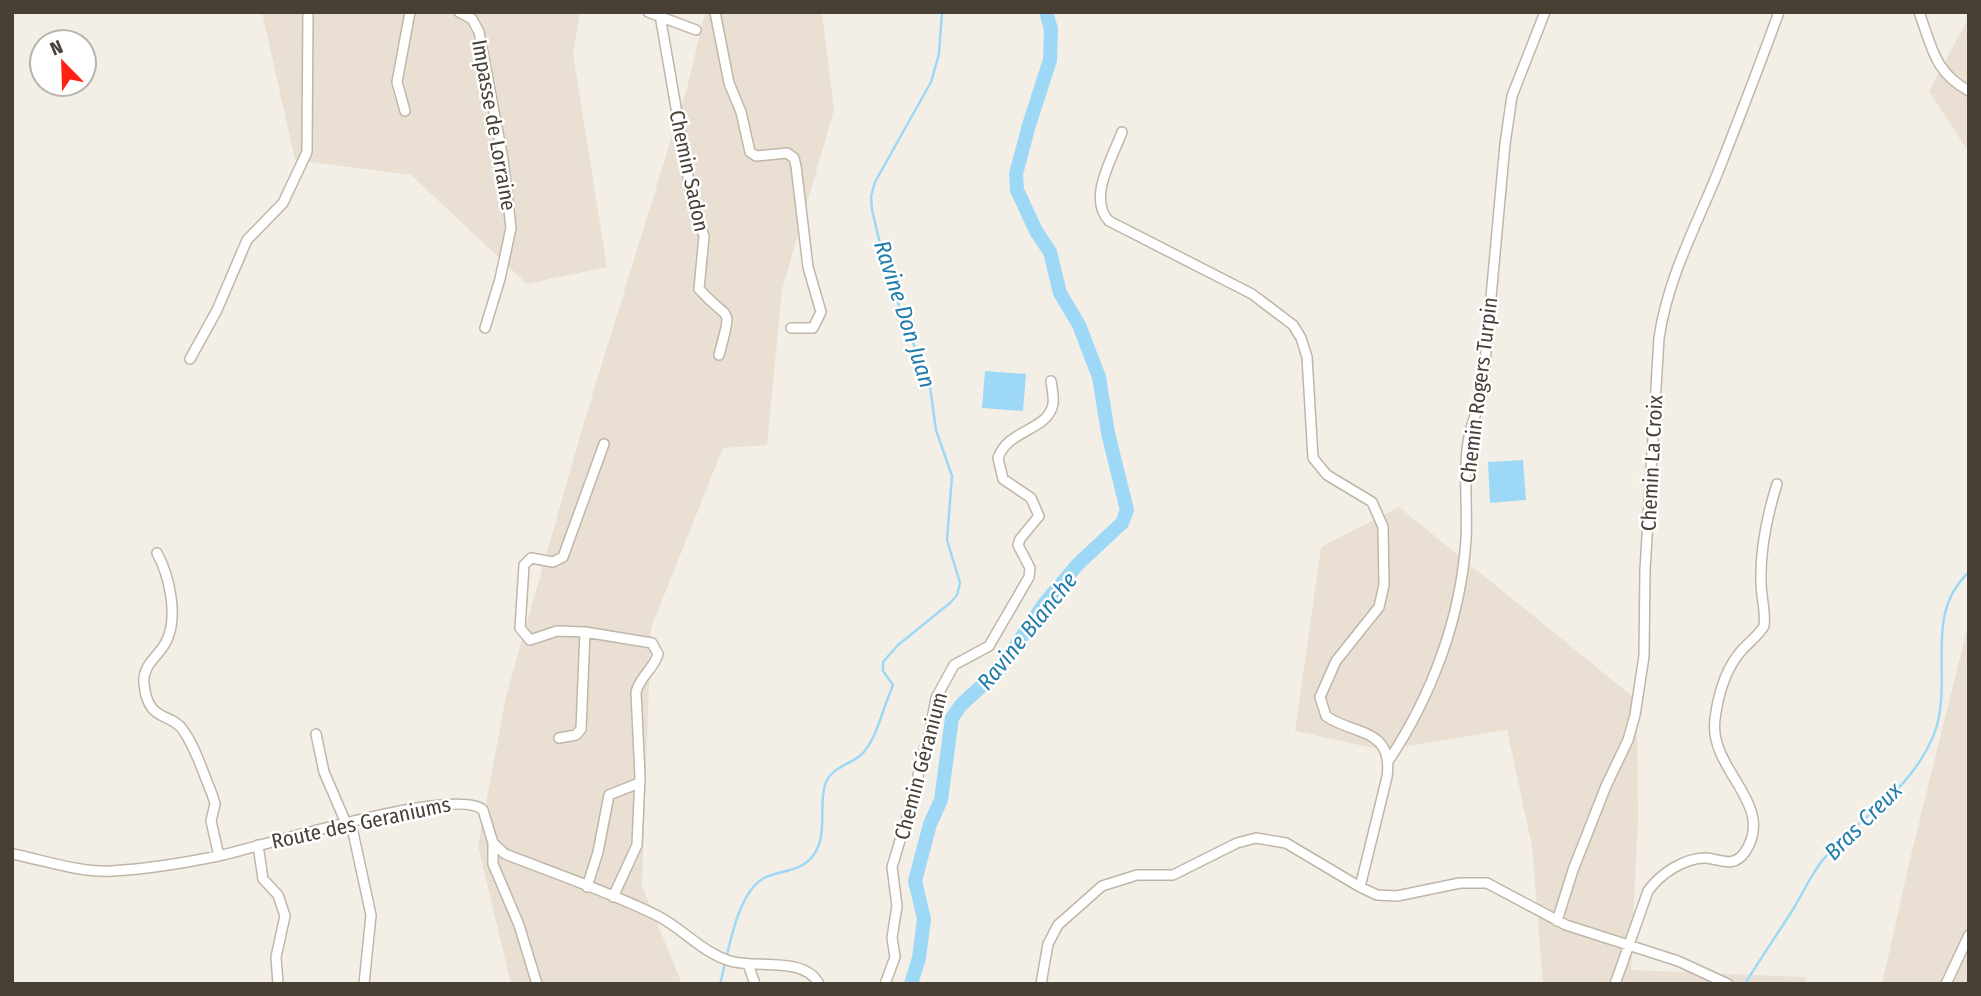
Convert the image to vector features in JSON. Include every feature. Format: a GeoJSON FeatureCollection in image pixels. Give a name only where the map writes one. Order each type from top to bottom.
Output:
{"type":"FeatureCollection","features":[{"type":"Feature","properties":{"kind":"street"},"geometry":{"type":"LineString","coordinates":[[190,359],[218,310],[247,240],[283,203],[307,152],[308,12]]}},
{"type":"Feature","properties":{"kind":"street"},"geometry":{"type":"LineString","coordinates":[[405,111],[397,82],[410,12]]}},
{"type":"Feature","properties":{"kind":"street","name":"Impasse de Lorraine"},"geometry":{"type":"LineString","coordinates":[[458,12],[472,19],[479,32],[503,159],[511,228],[500,279],[485,327]]}},
{"type":"Feature","properties":{"kind":"street"},"geometry":{"type":"LineString","coordinates":[[648,12],[696,30]]}},
{"type":"Feature","properties":{"kind":"street"},"geometry":{"type":"LineString","coordinates":[[715,12],[729,83],[741,112],[750,152],[756,156],[787,153],[794,158],[796,166],[808,267],[821,312],[813,328],[791,328]]}},
{"type":"Feature","properties":{"kind":"street","name":"Chemin Rogers Turpin"},"geometry":{"type":"LineString","coordinates":[[1389,760],[1414,722],[1430,689],[1456,607],[1466,541],[1470,432],[1482,396],[1505,144],[1512,96],[1545,12]]}},
{"type":"Feature","properties":{"kind":"street","name":"Chemin La Croix"},"geometry":{"type":"LineString","coordinates":[[1557,921],[1573,870],[1606,786],[1628,740],[1635,715],[1644,656],[1645,570],[1659,338],[1664,302],[1680,256],[1720,169],[1779,12]]}},
{"type":"Feature","properties":{"kind":"street"},"geometry":{"type":"LineString","coordinates":[[1919,12],[1939,67],[1950,80],[1969,90]]}},
{"type":"Feature","properties":{"kind":"street","name":"Chemin Sadon"},"geometry":{"type":"LineString","coordinates":[[660,15],[693,206],[704,236],[699,289],[726,311],[729,318],[719,355]]}},
{"type":"Feature","properties":{"kind":"street"},"geometry":{"type":"LineString","coordinates":[[1122,132],[1099,198],[1103,215],[1109,221],[1252,293],[1293,325],[1301,338],[1307,357],[1313,458],[1321,470],[1372,502],[1379,512],[1382,527],[1383,596],[1372,619],[1336,662],[1320,697],[1326,716],[1341,725],[1363,730],[1375,738],[1389,760],[1360,887]]}},
{"type":"Feature","properties":{"kind":"street","name":"Chemin Géranium"},"geometry":{"type":"LineString","coordinates":[[885,984],[895,957],[892,938],[897,906],[892,867],[917,784],[919,762],[929,736],[936,698],[954,665],[989,646],[1029,577],[1030,568],[1018,545],[1020,538],[1039,516],[1031,498],[1003,479],[998,458],[1007,440],[1048,415],[1053,404],[1051,381]]}},
{"type":"Feature","properties":{"kind":"street"},"geometry":{"type":"LineString","coordinates":[[604,444],[563,557],[553,562],[531,558],[524,565],[520,628],[524,637],[530,640],[557,631],[585,632],[652,643],[658,654],[656,662],[638,681],[637,845],[613,897]]}},
{"type":"Feature","properties":{"kind":"street"},"geometry":{"type":"LineString","coordinates":[[1615,984],[1648,891],[1661,876],[1696,859],[1707,858],[1724,863],[1737,859],[1746,850],[1755,825],[1752,807],[1724,763],[1715,733],[1714,719],[1733,661],[1763,626],[1761,576],[1765,547],[1764,526],[1777,484]]}},
{"type":"Feature","properties":{"kind":"street"},"geometry":{"type":"LineString","coordinates":[[157,553],[168,580],[171,623],[165,643],[146,671],[145,688],[155,713],[183,730],[212,794],[215,804],[211,821],[219,856]]}},
{"type":"Feature","properties":{"kind":"street"},"geometry":{"type":"LineString","coordinates":[[559,738],[576,735],[581,729],[585,632]]}},
{"type":"Feature","properties":{"kind":"street"},"geometry":{"type":"LineString","coordinates":[[316,734],[324,772],[349,823],[371,915],[364,984]]}},
{"type":"Feature","properties":{"kind":"street"},"geometry":{"type":"LineString","coordinates":[[587,887],[598,852],[609,795],[639,783]]}},
{"type":"Feature","properties":{"kind":"street","name":"Route des Geraniums"},"geometry":{"type":"LineString","coordinates":[[12,854],[109,871],[219,856],[438,804],[472,804],[483,810],[493,843],[493,864],[519,925],[537,984]]}},
{"type":"Feature","properties":{"kind":"street"},"geometry":{"type":"LineString","coordinates":[[1041,984],[1048,944],[1061,920],[1102,886],[1137,874],[1173,875],[1237,843],[1267,838],[1286,843],[1377,895],[1396,896],[1460,883],[1487,883],[1557,921],[1629,945],[1728,984]]}},
{"type":"Feature","properties":{"kind":"street"},"geometry":{"type":"LineString","coordinates":[[493,843],[505,854],[675,925],[716,956],[732,962],[805,969],[815,975],[819,984]]}},
{"type":"Feature","properties":{"kind":"street"},"geometry":{"type":"LineString","coordinates":[[258,845],[262,879],[278,895],[285,916],[276,957],[278,984]]}},
{"type":"Feature","properties":{"kind":"street"},"geometry":{"type":"LineString","coordinates":[[1946,984],[1969,935]]}},
{"type":"Feature","properties":{"kind":"street"},"geometry":{"type":"LineString","coordinates":[[748,964],[755,984]]}},
{"type":"Feature","properties":{"kind":"street"},"geometry":{"type":"LineString","coordinates":[[1703,984],[1706,974]]}},
{"type":"Feature","properties":{"kind":"shaded area"},"geometry":{"type":"Polygon","coordinates":[[[262,12],[580,12],[573,53],[607,267],[527,284],[411,175],[295,160],[262,12]]]}},
{"type":"Feature","properties":{"kind":"shaded area"},"geometry":{"type":"Polygon","coordinates":[[[705,12],[822,12],[834,110],[782,290],[767,445],[723,448],[651,628],[642,886],[682,984],[511,984],[478,846],[506,696],[584,422],[688,84],[705,12]]]}},
{"type":"Feature","properties":{"kind":"shaded area"},"geometry":{"type":"Polygon","coordinates":[[[1969,17],[1969,153],[1929,91],[1969,17]]]}},
{"type":"Feature","properties":{"kind":"shaded area"},"geometry":{"type":"Polygon","coordinates":[[[1399,507],[1637,700],[1638,818],[1631,970],[1806,977],[1805,984],[1543,984],[1532,846],[1507,730],[1382,750],[1295,731],[1321,547],[1399,507]]]}},
{"type":"Feature","properties":{"kind":"shaded area"},"geometry":{"type":"Polygon","coordinates":[[[1969,621],[1969,984],[1882,984],[1909,863],[1969,621]]]}},
{"type":"Feature","properties":{"kind":"water"},"geometry":{"type":"Polygon","coordinates":[[[985,371],[1026,374],[1023,411],[982,408],[985,371]]]}},
{"type":"Feature","properties":{"kind":"water"},"geometry":{"type":"Polygon","coordinates":[[[1523,460],[1526,500],[1490,503],[1488,462],[1523,460]]]}},
{"type":"Feature","properties":{"kind":"waterway","name":"Ravine Don Juan"},"geometry":{"type":"LineString","coordinates":[[720,984],[734,926],[746,897],[764,878],[808,862],[817,849],[822,831],[823,794],[827,779],[866,749],[875,734],[893,685],[883,671],[883,662],[898,645],[950,603],[957,595],[960,583],[947,540],[952,476],[936,430],[930,387],[888,277],[871,196],[875,182],[931,82],[939,54],[942,12]]}},
{"type":"Feature","properties":{"kind":"waterway","name":"Ravine Blanche"},"geometry":{"type":"LineString","coordinates":[[911,984],[919,958],[924,919],[915,881],[930,824],[941,800],[952,718],[961,705],[1000,669],[1044,604],[1078,564],[1122,523],[1127,510],[1108,433],[1099,377],[1079,325],[1060,293],[1050,252],[1036,231],[1017,190],[1016,174],[1050,60],[1051,29],[1046,12]]}},
{"type":"Feature","properties":{"kind":"waterway","name":"Bras Creux"},"geometry":{"type":"LineString","coordinates":[[1745,984],[1822,861],[1896,791],[1921,759],[1932,739],[1939,718],[1942,630],[1946,609],[1954,590],[1969,572]]}}]}
